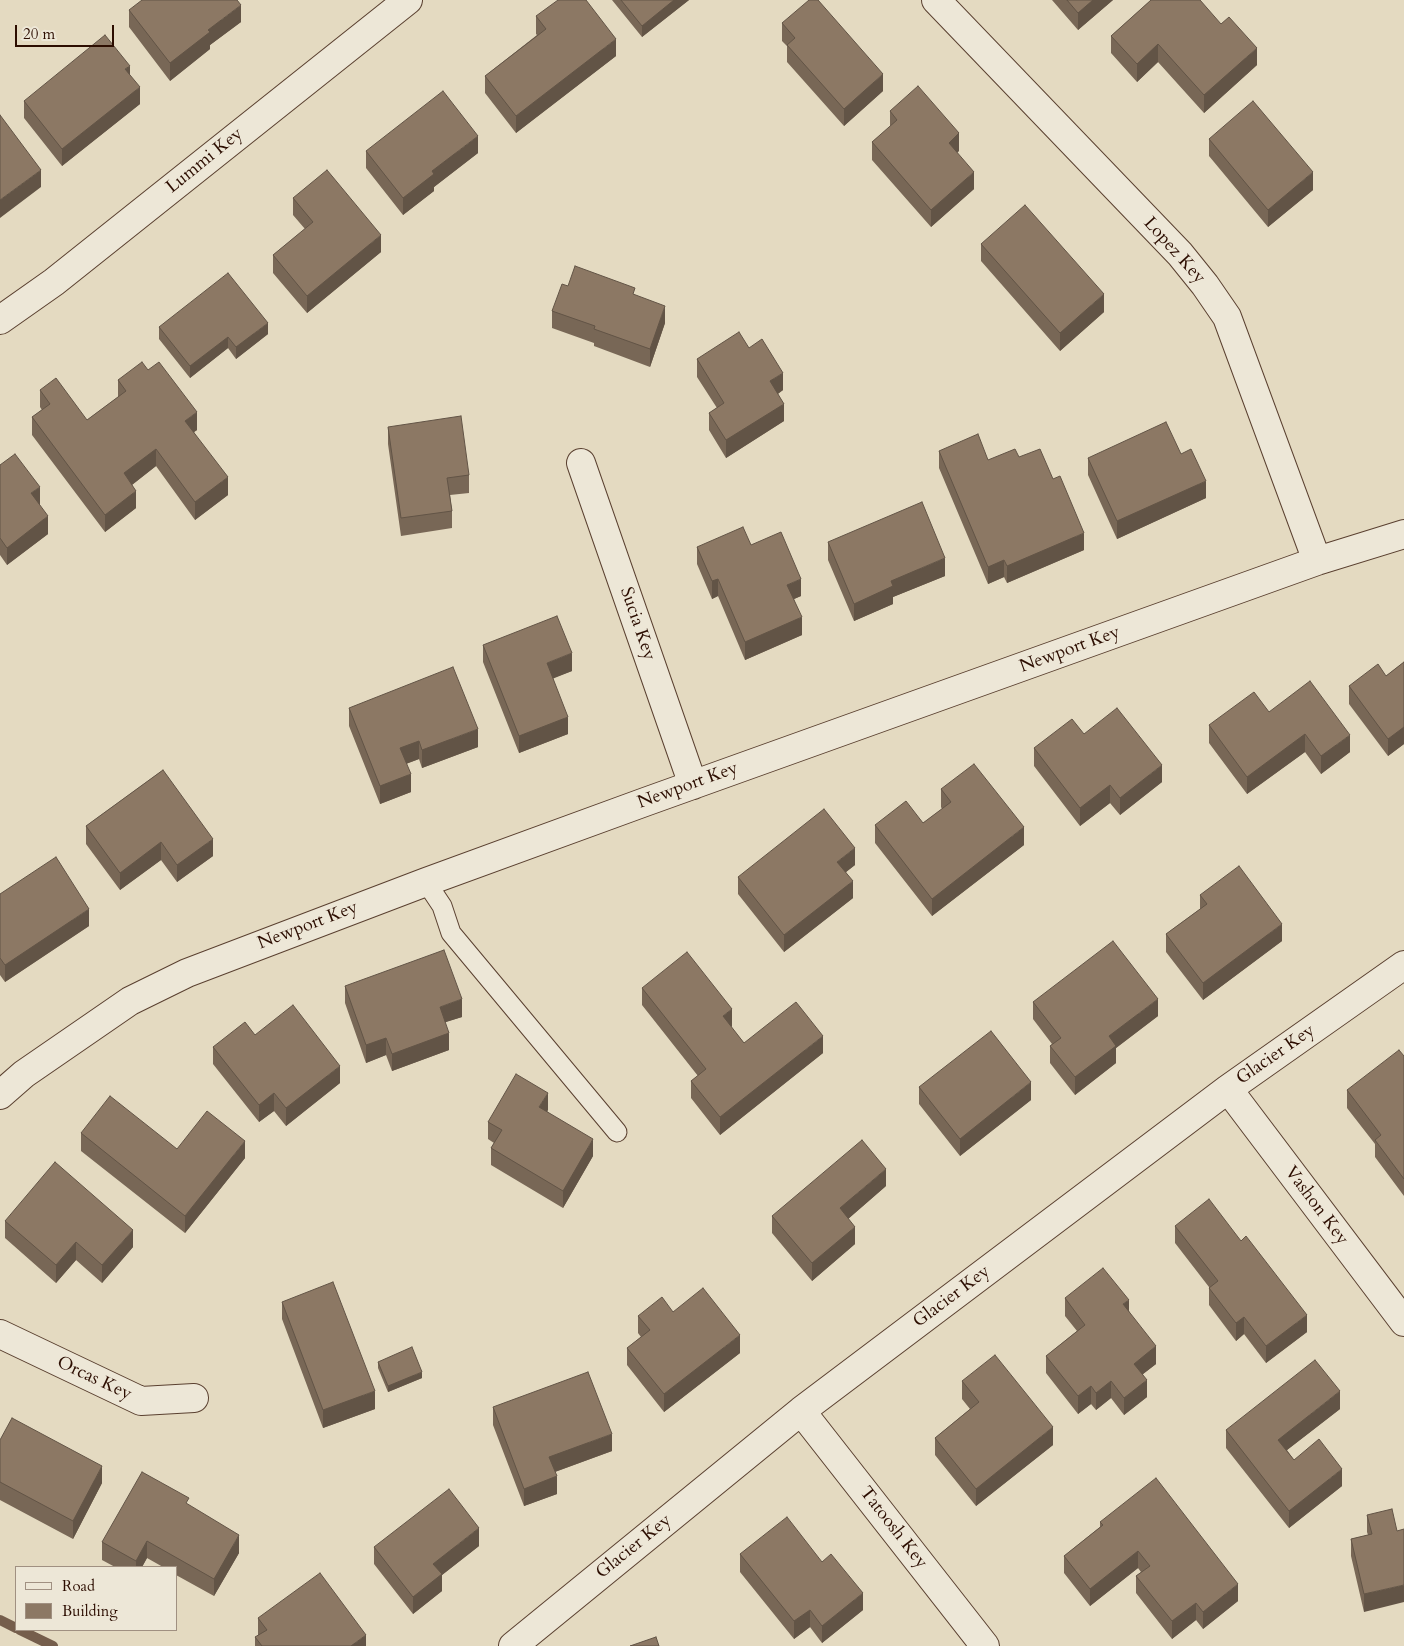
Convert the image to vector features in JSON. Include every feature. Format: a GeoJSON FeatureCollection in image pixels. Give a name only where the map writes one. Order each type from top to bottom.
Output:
{"type":"FeatureCollection","features":[{"type":"Feature","properties":{"kind":"street","name":"Lummi Key"},"geometry":{"type":"LineString","coordinates":[[0,320],[54,282],[408,0]]}},
{"type":"Feature","properties":{"kind":"street","name":"Lopez Key"},"geometry":{"type":"LineString","coordinates":[[936,0],[1180,254],[1205,285],[1227,317],[1316,561]]}},
{"type":"Feature","properties":{"kind":"street","name":"Sucia Key"},"geometry":{"type":"LineString","coordinates":[[581,463],[693,785]]}},
{"type":"Feature","properties":{"kind":"street","name":"Newport Key"},"geometry":{"type":"LineString","coordinates":[[0,1095],[24,1074],[130,1001],[187,972],[426,882],[693,785],[1316,561],[1404,534]]}},
{"type":"Feature","properties":{"kind":"street","name":"Glacier Key"},"geometry":{"type":"LineString","coordinates":[[513,1646],[801,1411],[1228,1089],[1404,965]]}},
{"type":"Feature","properties":{"kind":"street","name":"Vashon Key"},"geometry":{"type":"LineString","coordinates":[[1228,1089],[1404,1322]]}},
{"type":"Feature","properties":{"kind":"street","name":"Orcas Key"},"geometry":{"type":"LineString","coordinates":[[0,1334],[141,1401],[194,1398]]}},
{"type":"Feature","properties":{"kind":"street","name":"Tatoosh Key"},"geometry":{"type":"LineString","coordinates":[[801,1411],[985,1646]]}},
{"type":"Feature","properties":{"kind":"lane"},"geometry":{"type":"LineString","coordinates":[[426,882],[442,906],[451,934],[617,1132]]}},
{"type":"Feature","properties":{"kind":"building"},"geometry":{"type":"Polygon","coordinates":[[[142,0],[237,0],[241,5],[208,30],[210,32],[170,63],[129,10],[142,0]]]}},
{"type":"Feature","properties":{"kind":"building"},"geometry":{"type":"Polygon","coordinates":[[[558,0],[586,0],[616,39],[516,116],[485,76],[546,29],[536,16],[558,0]]]}},
{"type":"Feature","properties":{"kind":"building"},"geometry":{"type":"Polygon","coordinates":[[[621,0],[674,0],[642,26],[621,0]]]}},
{"type":"Feature","properties":{"kind":"building"},"geometry":{"type":"Polygon","coordinates":[[[809,0],[818,0],[883,74],[844,109],[787,45],[795,38],[782,23],[809,0]]]}},
{"type":"Feature","properties":{"kind":"building"},"geometry":{"type":"Polygon","coordinates":[[[1067,0],[1093,0],[1078,13],[1067,0]]]}},
{"type":"Feature","properties":{"kind":"building"},"geometry":{"type":"Polygon","coordinates":[[[1151,0],[1200,0],[1221,24],[1229,17],[1257,48],[1204,95],[1158,44],[1137,64],[1111,36],[1151,0]]]}},
{"type":"Feature","properties":{"kind":"building"},"geometry":{"type":"Polygon","coordinates":[[[105,35],[130,66],[125,69],[140,87],[62,149],[24,101],[105,35]]]}},
{"type":"Feature","properties":{"kind":"building"},"geometry":{"type":"Polygon","coordinates":[[[918,86],[959,133],[949,143],[974,172],[931,210],[872,142],[897,120],[890,111],[918,86]]]}},
{"type":"Feature","properties":{"kind":"building"},"geometry":{"type":"Polygon","coordinates":[[[443,91],[478,136],[432,171],[434,174],[403,198],[366,151],[443,91]]]}},
{"type":"Feature","properties":{"kind":"building"},"geometry":{"type":"Polygon","coordinates":[[[1253,101],[1313,172],[1268,210],[1209,139],[1253,101]]]}},
{"type":"Feature","properties":{"kind":"building"},"geometry":{"type":"Polygon","coordinates":[[[0,115],[41,170],[0,200],[0,115]]]}},
{"type":"Feature","properties":{"kind":"building"},"geometry":{"type":"Polygon","coordinates":[[[327,170],[381,235],[307,296],[273,255],[313,222],[293,198],[327,170]]]}},
{"type":"Feature","properties":{"kind":"building"},"geometry":{"type":"Polygon","coordinates":[[[1025,205],[1104,294],[1060,333],[981,244],[1025,205]]]}},
{"type":"Feature","properties":{"kind":"building"},"geometry":{"type":"Polygon","coordinates":[[[575,266],[635,288],[633,294],[665,306],[650,349],[594,329],[595,326],[552,311],[562,284],[568,286],[575,266]]]}},
{"type":"Feature","properties":{"kind":"building"},"geometry":{"type":"Polygon","coordinates":[[[228,273],[268,323],[236,347],[228,337],[190,366],[159,327],[228,273]]]}},
{"type":"Feature","properties":{"kind":"building"},"geometry":{"type":"Polygon","coordinates":[[[739,332],[749,348],[762,339],[783,373],[770,381],[784,404],[726,440],[709,413],[724,403],[697,359],[739,332]]]}},
{"type":"Feature","properties":{"kind":"building"},"geometry":{"type":"Polygon","coordinates":[[[142,362],[148,370],[159,362],[197,412],[185,421],[228,477],[195,502],[156,449],[124,473],[136,491],[105,515],[32,417],[50,404],[40,390],[56,378],[87,420],[126,391],[118,380],[142,362]]]}},
{"type":"Feature","properties":{"kind":"building"},"geometry":{"type":"Polygon","coordinates":[[[461,416],[469,475],[447,478],[452,511],[401,518],[388,427],[461,416]]]}},
{"type":"Feature","properties":{"kind":"building"},"geometry":{"type":"Polygon","coordinates":[[[1166,422],[1181,454],[1191,449],[1206,481],[1117,521],[1088,458],[1166,422]]]}},
{"type":"Feature","properties":{"kind":"building"},"geometry":{"type":"Polygon","coordinates":[[[978,434],[988,460],[1015,449],[1019,457],[1040,449],[1053,479],[1060,476],[1084,533],[1007,566],[1004,560],[988,567],[939,451],[978,434]]]}},
{"type":"Feature","properties":{"kind":"building"},"geometry":{"type":"Polygon","coordinates":[[[15,454],[40,487],[31,493],[48,516],[7,548],[0,538],[0,465],[15,454]]]}},
{"type":"Feature","properties":{"kind":"building"},"geometry":{"type":"Polygon","coordinates":[[[922,502],[945,558],[891,581],[893,586],[854,604],[828,542],[922,502]]]}},
{"type":"Feature","properties":{"kind":"building"},"geometry":{"type":"Polygon","coordinates":[[[743,527],[751,545],[781,532],[801,579],[787,585],[802,617],[745,642],[718,579],[712,581],[697,547],[743,527]]]}},
{"type":"Feature","properties":{"kind":"building"},"geometry":{"type":"Polygon","coordinates":[[[557,616],[572,653],[547,663],[568,717],[519,736],[483,645],[557,616]]]}},
{"type":"Feature","properties":{"kind":"building"},"geometry":{"type":"Polygon","coordinates":[[[1404,662],[1404,727],[1388,739],[1349,686],[1378,664],[1386,676],[1404,662]]]}},
{"type":"Feature","properties":{"kind":"building"},"geometry":{"type":"Polygon","coordinates":[[[453,667],[478,729],[422,750],[419,741],[400,748],[411,774],[380,786],[349,708],[453,667]]]}},
{"type":"Feature","properties":{"kind":"building"},"geometry":{"type":"Polygon","coordinates":[[[1310,681],[1350,735],[1321,756],[1305,734],[1247,777],[1209,725],[1254,692],[1269,712],[1310,681]]]}},
{"type":"Feature","properties":{"kind":"building"},"geometry":{"type":"Polygon","coordinates":[[[1117,708],[1162,765],[1120,798],[1110,785],[1080,808],[1034,748],[1072,719],[1084,734],[1117,708]]]}},
{"type":"Feature","properties":{"kind":"building"},"geometry":{"type":"Polygon","coordinates":[[[974,764],[1024,827],[932,899],[875,825],[906,801],[923,823],[951,802],[941,789],[974,764]]]}},
{"type":"Feature","properties":{"kind":"building"},"geometry":{"type":"Polygon","coordinates":[[[163,770],[213,839],[177,865],[161,842],[120,873],[86,826],[163,770]]]}},
{"type":"Feature","properties":{"kind":"building"},"geometry":{"type":"Polygon","coordinates":[[[824,809],[855,848],[837,862],[853,881],[784,935],[738,877],[824,809]]]}},
{"type":"Feature","properties":{"kind":"building"},"geometry":{"type":"Polygon","coordinates":[[[56,857],[89,909],[5,965],[0,958],[0,894],[56,857]]]}},
{"type":"Feature","properties":{"kind":"building"},"geometry":{"type":"Polygon","coordinates":[[[1239,866],[1282,924],[1203,983],[1166,934],[1207,904],[1200,895],[1239,866]]]}},
{"type":"Feature","properties":{"kind":"building"},"geometry":{"type":"Polygon","coordinates":[[[1113,941],[1158,999],[1109,1036],[1116,1046],[1075,1077],[1050,1046],[1061,1038],[1033,1002],[1113,941]]]}},
{"type":"Feature","properties":{"kind":"building"},"geometry":{"type":"Polygon","coordinates":[[[444,950],[462,999],[440,1007],[449,1033],[392,1054],[386,1038],[366,1045],[345,986],[444,950]]]}},
{"type":"Feature","properties":{"kind":"building"},"geometry":{"type":"Polygon","coordinates":[[[687,952],[732,1009],[723,1016],[744,1043],[796,1002],[823,1036],[720,1117],[691,1081],[706,1069],[642,988],[687,952]]]}},
{"type":"Feature","properties":{"kind":"building"},"geometry":{"type":"Polygon","coordinates":[[[293,1005],[340,1066],[286,1108],[274,1093],[259,1105],[213,1047],[245,1022],[255,1035],[293,1005]]]}},
{"type":"Feature","properties":{"kind":"building"},"geometry":{"type":"Polygon","coordinates":[[[991,1031],[1031,1082],[960,1139],[919,1087],[991,1031]]]}},
{"type":"Feature","properties":{"kind":"building"},"geometry":{"type":"Polygon","coordinates":[[[1399,1050],[1404,1056],[1404,1179],[1375,1140],[1381,1135],[1347,1090],[1399,1050]]]}},
{"type":"Feature","properties":{"kind":"building"},"geometry":{"type":"Polygon","coordinates":[[[516,1074],[548,1093],[539,1107],[593,1139],[563,1191],[491,1148],[502,1130],[488,1122],[516,1074]]]}},
{"type":"Feature","properties":{"kind":"building"},"geometry":{"type":"Polygon","coordinates":[[[110,1096],[177,1149],[207,1111],[245,1141],[185,1216],[81,1133],[110,1096]]]}},
{"type":"Feature","properties":{"kind":"building"},"geometry":{"type":"Polygon","coordinates":[[[862,1140],[886,1169],[840,1208],[855,1227],[812,1263],[772,1216],[862,1140]]]}},
{"type":"Feature","properties":{"kind":"building"},"geometry":{"type":"Polygon","coordinates":[[[55,1162],[133,1230],[102,1265],[76,1242],[56,1265],[5,1221],[55,1162]]]}},
{"type":"Feature","properties":{"kind":"building"},"geometry":{"type":"Polygon","coordinates":[[[1209,1199],[1241,1241],[1246,1236],[1307,1315],[1266,1346],[1244,1317],[1236,1323],[1209,1288],[1218,1281],[1175,1226],[1209,1199]]]}},
{"type":"Feature","properties":{"kind":"building"},"geometry":{"type":"Polygon","coordinates":[[[1103,1268],[1129,1300],[1123,1304],[1156,1346],[1134,1364],[1147,1380],[1124,1398],[1111,1381],[1096,1393],[1091,1386],[1078,1396],[1046,1356],[1085,1325],[1065,1298],[1103,1268]]]}},
{"type":"Feature","properties":{"kind":"building"},"geometry":{"type":"Polygon","coordinates":[[[333,1282],[375,1391],[323,1410],[282,1302],[333,1282]]]}},
{"type":"Feature","properties":{"kind":"building"},"geometry":{"type":"Polygon","coordinates":[[[703,1288],[740,1335],[664,1394],[627,1348],[650,1330],[638,1316],[662,1297],[673,1312],[703,1288]]]}},
{"type":"Feature","properties":{"kind":"building"},"geometry":{"type":"Polygon","coordinates":[[[412,1347],[422,1372],[388,1386],[378,1362],[412,1347]]]}},
{"type":"Feature","properties":{"kind":"building"},"geometry":{"type":"Polygon","coordinates":[[[995,1355],[1053,1427],[976,1489],[935,1438],[979,1402],[962,1381],[995,1355]]]}},
{"type":"Feature","properties":{"kind":"building"},"geometry":{"type":"Polygon","coordinates":[[[1315,1360],[1340,1391],[1278,1440],[1294,1460],[1319,1439],[1342,1469],[1289,1511],[1226,1430],[1315,1360]]]}},
{"type":"Feature","properties":{"kind":"building"},"geometry":{"type":"Polygon","coordinates":[[[588,1372],[612,1434],[549,1457],[557,1476],[524,1489],[493,1407],[588,1372]]]}},
{"type":"Feature","properties":{"kind":"building"},"geometry":{"type":"Polygon","coordinates":[[[12,1418],[102,1466],[73,1521],[0,1482],[0,1440],[12,1418]]]}},
{"type":"Feature","properties":{"kind":"building"},"geometry":{"type":"Polygon","coordinates":[[[142,1472],[189,1498],[186,1503],[239,1535],[214,1579],[147,1541],[136,1561],[102,1542],[142,1472]]]}},
{"type":"Feature","properties":{"kind":"building"},"geometry":{"type":"Polygon","coordinates":[[[1156,1478],[1238,1584],[1203,1612],[1196,1603],[1172,1621],[1136,1576],[1150,1566],[1138,1551],[1090,1589],[1064,1556],[1103,1525],[1100,1522],[1156,1478]]]}},
{"type":"Feature","properties":{"kind":"building"},"geometry":{"type":"Polygon","coordinates":[[[449,1489],[479,1528],[433,1564],[442,1574],[413,1597],[374,1547],[449,1489]]]}},
{"type":"Feature","properties":{"kind":"building"},"geometry":{"type":"Polygon","coordinates":[[[1392,1509],[1397,1531],[1404,1529],[1404,1585],[1364,1594],[1351,1539],[1372,1534],[1367,1515],[1392,1509]]]}},
{"type":"Feature","properties":{"kind":"building"},"geometry":{"type":"Polygon","coordinates":[[[787,1517],[822,1562],[831,1554],[863,1593],[822,1626],[810,1610],[794,1621],[740,1554],[787,1517]]]}},
{"type":"Feature","properties":{"kind":"building"},"geometry":{"type":"Polygon","coordinates":[[[320,1573],[366,1635],[351,1646],[262,1646],[255,1637],[267,1630],[258,1618],[320,1573]]]}},
{"type":"Feature","properties":{"kind":"building"},"geometry":{"type":"Polygon","coordinates":[[[656,1637],[659,1646],[630,1646],[656,1637]]]}},
{"type":"Feature","properties":{"kind":"waterway"},"geometry":{"type":"LineString","coordinates":[[0,1620],[15,1628]]}},
{"type":"Feature","properties":{"kind":"waterway"},"geometry":{"type":"LineString","coordinates":[[22,1631],[53,1646]]}}]}
